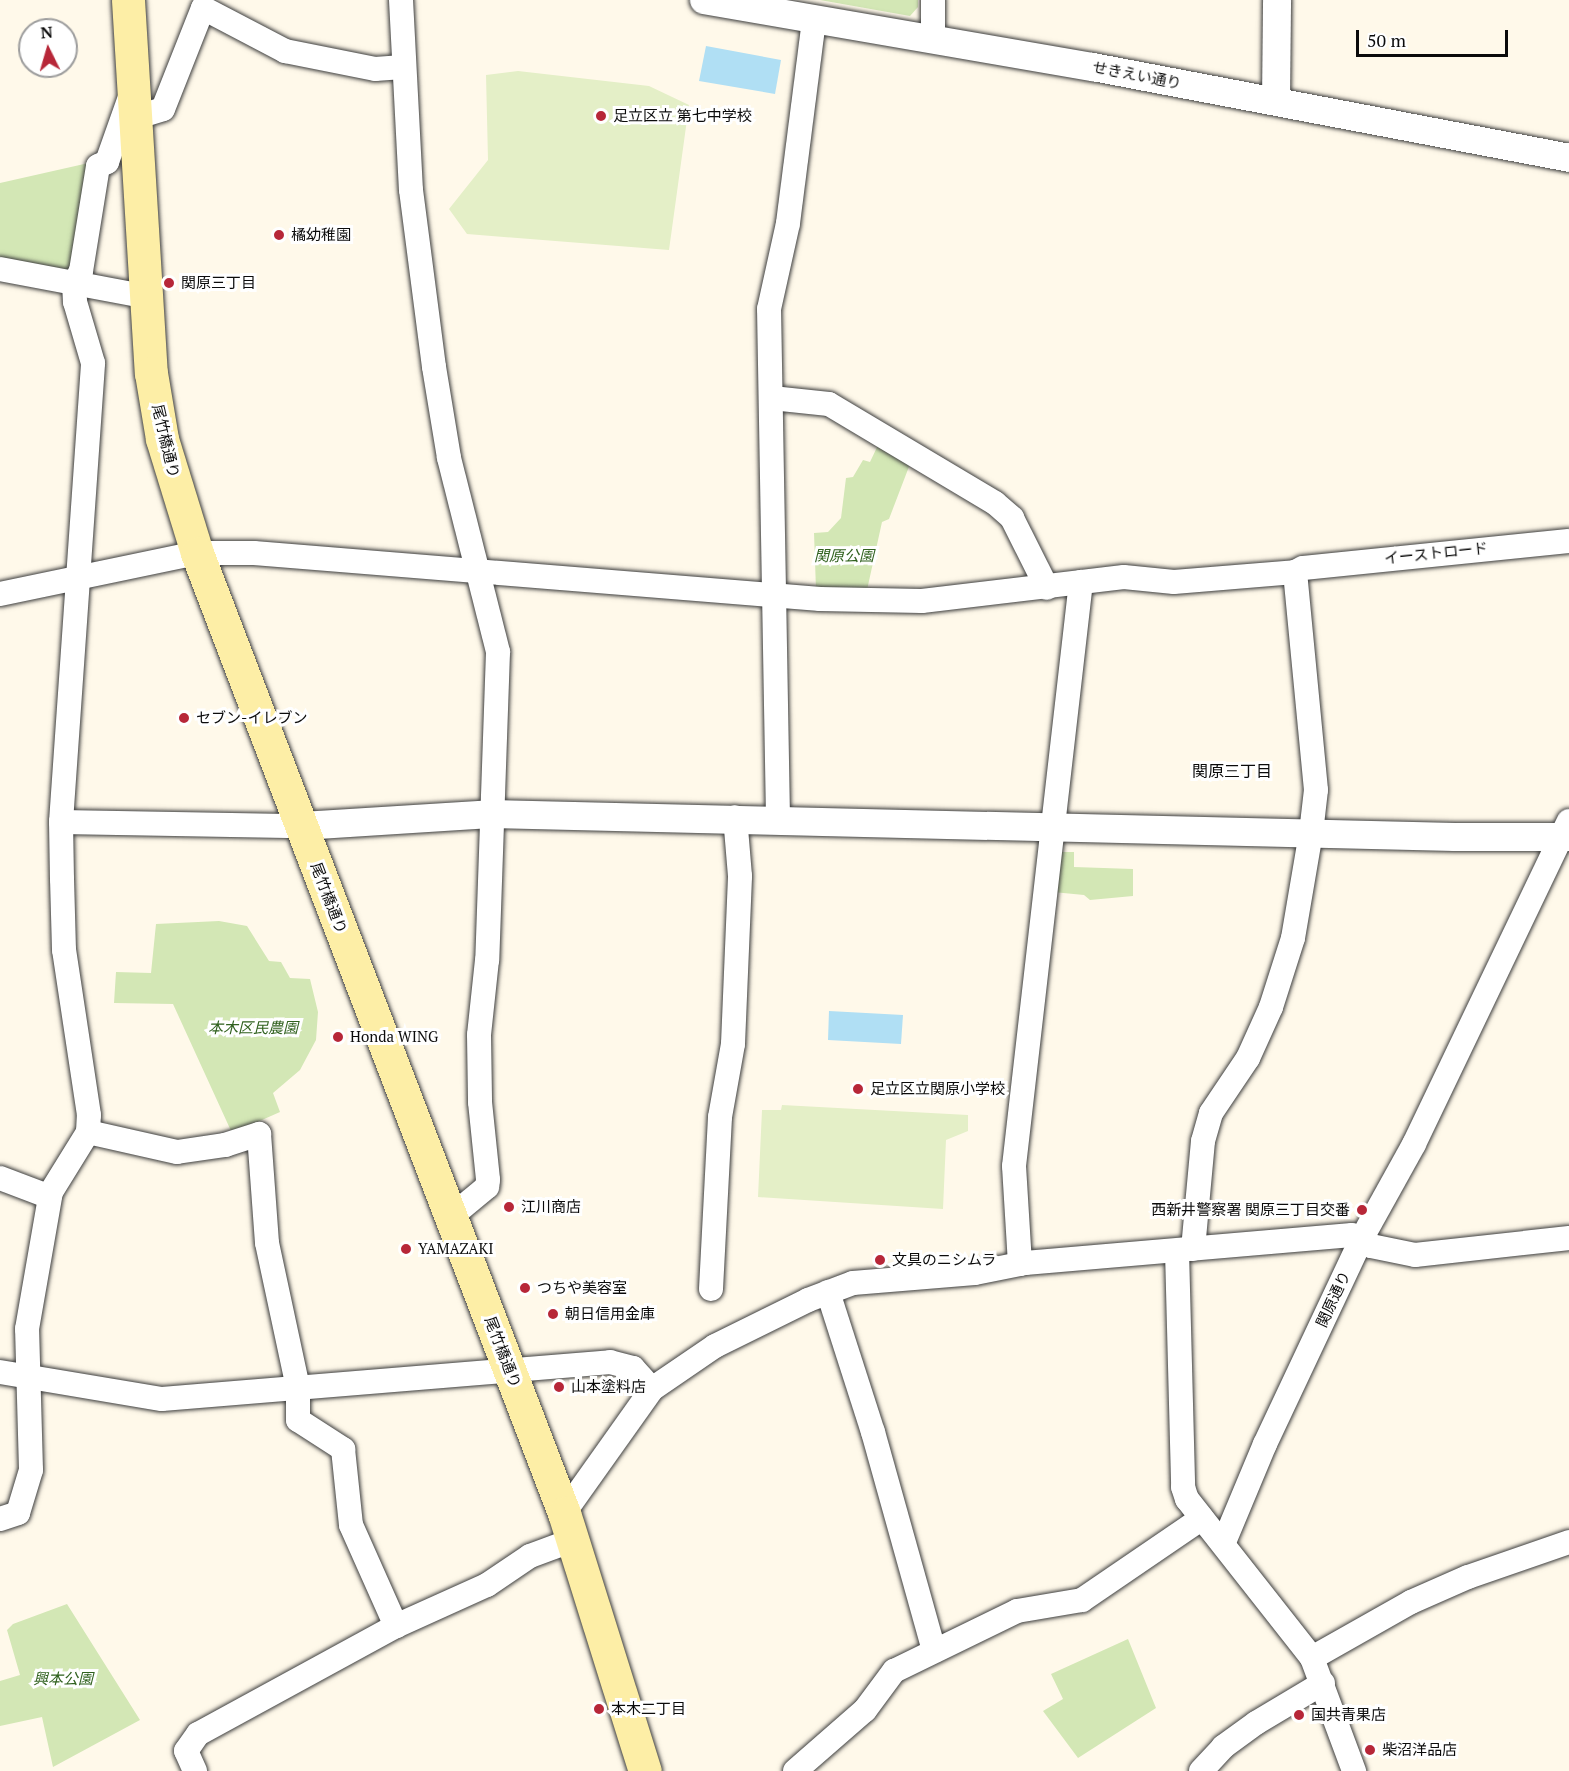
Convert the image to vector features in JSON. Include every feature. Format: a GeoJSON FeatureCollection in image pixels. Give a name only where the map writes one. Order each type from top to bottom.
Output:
{"type":"FeatureCollection","features":[{"type":"Feature","properties":{"kind":"main road","name":"尾竹橋通り"},"geometry":{"type":"LineString","coordinates":[[128,0],[152,373],[162,439],[197,553],[511,1370],[568,1526],[645,1771]]}},
{"type":"Feature","properties":{"kind":"street"},"geometry":{"type":"LineString","coordinates":[[401,0],[411,190],[434,368],[449,458],[498,652],[487,960],[479,1035],[480,1102],[488,1180],[487,1187],[452,1216]]}},
{"type":"Feature","properties":{"kind":"street","name":"せきえい通り"},"geometry":{"type":"LineString","coordinates":[[704,0],[933,38],[1569,158]]}},
{"type":"Feature","properties":{"kind":"street"},"geometry":{"type":"LineString","coordinates":[[933,0],[933,38]]}},
{"type":"Feature","properties":{"kind":"street"},"geometry":{"type":"LineString","coordinates":[[1276,101],[1277,0]]}},
{"type":"Feature","properties":{"kind":"street"},"geometry":{"type":"LineString","coordinates":[[0,1519],[18,1513],[31,1470],[27,1329],[50,1197],[88,1132],[89,1115],[64,950],[61,822],[93,363],[75,302],[74,284],[81,271],[98,166],[107,162],[133,104],[163,109],[195,4],[285,51],[375,69],[403,68]]}},
{"type":"Feature","properties":{"kind":"street"},"geometry":{"type":"LineString","coordinates":[[778,818],[770,309],[788,223],[814,19]]}},
{"type":"Feature","properties":{"kind":"street"},"geometry":{"type":"LineString","coordinates":[[0,269],[148,297]]}},
{"type":"Feature","properties":{"kind":"street"},"geometry":{"type":"LineString","coordinates":[[772,398],[829,404],[995,503],[1012,518],[1047,588]]}},
{"type":"Feature","properties":{"kind":"street","name":"イーストロード"},"geometry":{"type":"LineString","coordinates":[[0,594],[197,553],[254,553],[776,595],[922,601],[1047,588],[1124,577],[1174,582],[1569,541]]}},
{"type":"Feature","properties":{"kind":"street"},"geometry":{"type":"LineString","coordinates":[[1299,570],[1316,790],[1311,832],[1293,938],[1271,1007],[1248,1058],[1212,1113],[1203,1141],[1185,1250],[1183,1487],[1202,1518],[1224,1542],[1311,1658],[1323,1683],[1354,1771]]}},
{"type":"Feature","properties":{"kind":"street"},"geometry":{"type":"LineString","coordinates":[[1020,1264],[1014,1166],[1081,582]]}},
{"type":"Feature","properties":{"kind":"street"},"geometry":{"type":"LineString","coordinates":[[61,822],[302,826],[491,814],[735,817],[1311,832],[1566,832]]}},
{"type":"Feature","properties":{"kind":"street"},"geometry":{"type":"LineString","coordinates":[[711,1289],[720,1117],[733,1044],[740,876],[735,817]]}},
{"type":"Feature","properties":{"kind":"street","name":"関原通り"},"geometry":{"type":"LineString","coordinates":[[1224,1542],[1264,1444],[1362,1238],[1414,1144],[1566,832]]}},
{"type":"Feature","properties":{"kind":"street"},"geometry":{"type":"LineString","coordinates":[[88,1132],[177,1152],[225,1145],[259,1134],[267,1243],[298,1388],[298,1420],[343,1449],[351,1525],[396,1626]]}},
{"type":"Feature","properties":{"kind":"street"},"geometry":{"type":"LineString","coordinates":[[0,1178],[50,1197]]}},
{"type":"Feature","properties":{"kind":"street"},"geometry":{"type":"LineString","coordinates":[[195,1771],[186,1751],[198,1734],[396,1626],[488,1585],[530,1556],[568,1526],[652,1389],[715,1346],[828,1292],[853,1283],[975,1273],[1020,1264],[1352,1235],[1362,1238],[1371,1246],[1415,1255],[1569,1238]]}},
{"type":"Feature","properties":{"kind":"street"},"geometry":{"type":"LineString","coordinates":[[828,1292],[873,1432],[934,1651]]}},
{"type":"Feature","properties":{"kind":"street"},"geometry":{"type":"LineString","coordinates":[[0,1372],[162,1399],[610,1362],[633,1368],[652,1389]]}},
{"type":"Feature","properties":{"kind":"street"},"geometry":{"type":"LineString","coordinates":[[795,1771],[865,1710],[894,1671],[1017,1611],[1082,1600],[1202,1518]]}},
{"type":"Feature","properties":{"kind":"street"},"geometry":{"type":"LineString","coordinates":[[1311,1658],[1410,1602],[1468,1577],[1569,1542]]}},
{"type":"Feature","properties":{"kind":"street"},"geometry":{"type":"LineString","coordinates":[[1201,1771],[1223,1747],[1256,1723],[1323,1683]]}},
{"type":"Feature","properties":{"kind":"green space"},"geometry":{"type":"Polygon","coordinates":[[[820,0],[918,0],[918,7],[910,16],[820,0]]]}},
{"type":"Feature","properties":{"kind":"green space"},"geometry":{"type":"Polygon","coordinates":[[[518,71],[649,86],[689,105],[669,250],[467,234],[449,209],[488,160],[486,75],[518,71]]]}},
{"type":"Feature","properties":{"kind":"green space"},"geometry":{"type":"Polygon","coordinates":[[[93,162],[74,269],[61,275],[0,261],[0,183],[93,162]]]}},
{"type":"Feature","properties":{"kind":"green space","name":"関原公園"},"geometry":{"type":"Polygon","coordinates":[[[879,443],[910,464],[889,519],[882,522],[867,590],[816,590],[814,533],[828,532],[841,518],[846,478],[853,477],[863,460],[870,462],[879,443]]]}},
{"type":"Feature","properties":{"kind":"green space"},"geometry":{"type":"Polygon","coordinates":[[[1058,852],[1074,852],[1074,867],[1133,869],[1133,896],[1090,900],[1084,895],[1053,892],[1058,852]]]}},
{"type":"Feature","properties":{"kind":"green space","name":"本木区民農園"},"geometry":{"type":"Polygon","coordinates":[[[219,921],[247,926],[269,961],[281,962],[290,978],[310,979],[318,1012],[316,1040],[300,1070],[273,1093],[280,1112],[232,1133],[173,1004],[114,1003],[116,972],[151,973],[156,924],[219,921]]]}},
{"type":"Feature","properties":{"kind":"green space"},"geometry":{"type":"Polygon","coordinates":[[[782,1105],[968,1115],[968,1131],[946,1140],[943,1209],[758,1197],[762,1110],[781,1110],[782,1105]]]}},
{"type":"Feature","properties":{"kind":"green space","name":"興本公園"},"geometry":{"type":"Polygon","coordinates":[[[67,1604],[140,1720],[53,1767],[42,1717],[0,1726],[0,1681],[20,1675],[7,1630],[13,1624],[67,1604]]]}},
{"type":"Feature","properties":{"kind":"green space"},"geometry":{"type":"Polygon","coordinates":[[[1128,1639],[1156,1708],[1078,1758],[1043,1711],[1063,1699],[1051,1674],[1128,1639]]]}},
{"type":"Feature","properties":{"kind":"water"},"geometry":{"type":"Polygon","coordinates":[[[706,46],[781,60],[775,94],[699,81],[706,46]]]}},
{"type":"Feature","properties":{"kind":"water"},"geometry":{"type":"Polygon","coordinates":[[[829,1011],[903,1015],[901,1044],[828,1040],[829,1011]]]}},
{"type":"Feature","properties":{"kind":"place","name":"足立区立 第七中学校"},"geometry":{"type":"Point","coordinates":[601,116]}},
{"type":"Feature","properties":{"kind":"place","name":"橘幼稚園"},"geometry":{"type":"Point","coordinates":[279,235]}},
{"type":"Feature","properties":{"kind":"place","name":"関原三丁目"},"geometry":{"type":"Point","coordinates":[169,283]}},
{"type":"Feature","properties":{"kind":"place","name":"セブン-イレブン"},"geometry":{"type":"Point","coordinates":[184,718]}},
{"type":"Feature","properties":{"kind":"place","name":"Honda WING"},"geometry":{"type":"Point","coordinates":[338,1037]}},
{"type":"Feature","properties":{"kind":"place","name":"足立区立関原小学校"},"geometry":{"type":"Point","coordinates":[858,1089]}},
{"type":"Feature","properties":{"kind":"place","name":"江川商店"},"geometry":{"type":"Point","coordinates":[509,1207]}},
{"type":"Feature","properties":{"kind":"place","name":"西新井警察署 関原三丁目交番"},"geometry":{"type":"Point","coordinates":[1362,1210]}},
{"type":"Feature","properties":{"kind":"place","name":"YAMAZAKI"},"geometry":{"type":"Point","coordinates":[406,1249]}},
{"type":"Feature","properties":{"kind":"place","name":"文具のニシムラ"},"geometry":{"type":"Point","coordinates":[880,1260]}},
{"type":"Feature","properties":{"kind":"place","name":"つちや美容室"},"geometry":{"type":"Point","coordinates":[525,1288]}},
{"type":"Feature","properties":{"kind":"place","name":"朝日信用金庫"},"geometry":{"type":"Point","coordinates":[553,1314]}},
{"type":"Feature","properties":{"kind":"place","name":"山本塗料店"},"geometry":{"type":"Point","coordinates":[559,1387]}},
{"type":"Feature","properties":{"kind":"place","name":"本木二丁目"},"geometry":{"type":"Point","coordinates":[599,1709]}},
{"type":"Feature","properties":{"kind":"place","name":"国共青果店"},"geometry":{"type":"Point","coordinates":[1299,1715]}},
{"type":"Feature","properties":{"kind":"place","name":"柴沼洋品店"},"geometry":{"type":"Point","coordinates":[1370,1750]}},
{"type":"Feature","properties":{"kind":"district","name":"関原三丁目"},"geometry":{"type":"Point","coordinates":[1232,771]}}]}
